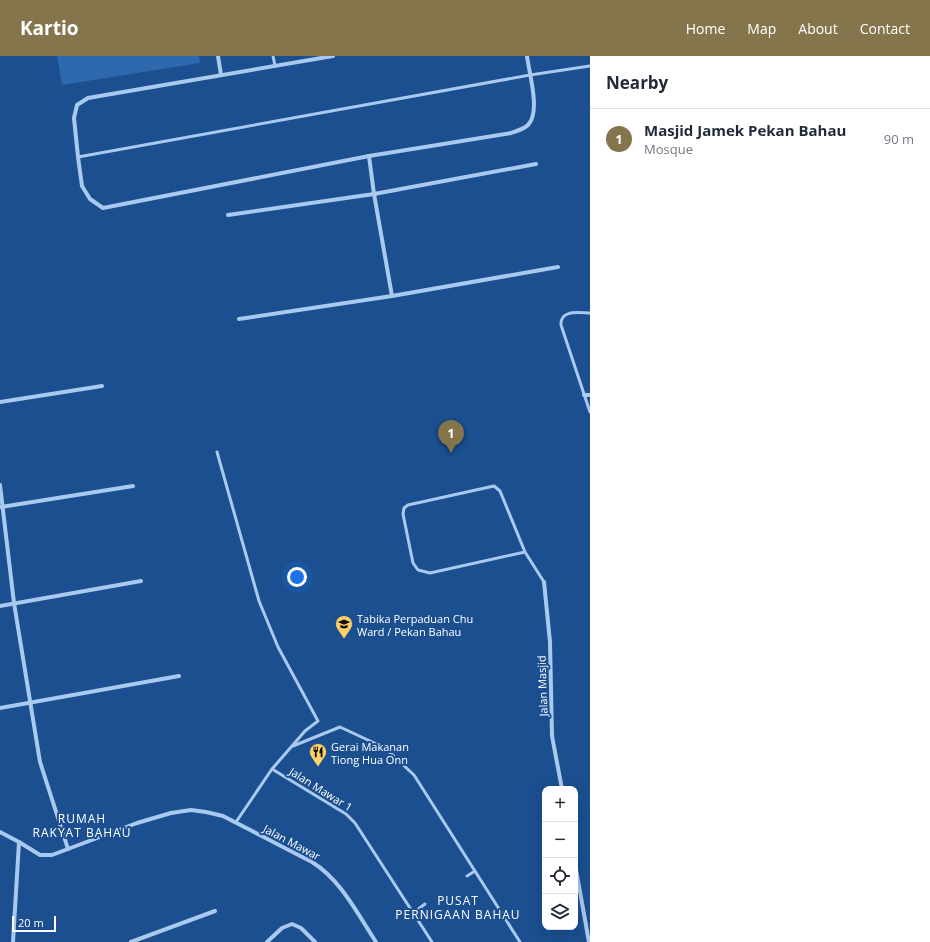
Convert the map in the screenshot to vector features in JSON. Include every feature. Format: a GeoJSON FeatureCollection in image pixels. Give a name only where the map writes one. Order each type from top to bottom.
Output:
{"type":"FeatureCollection","features":[{"type":"Feature","properties":{"kind":"street"},"geometry":{"type":"LineString","coordinates":[[218,56],[221,75]]}},
{"type":"Feature","properties":{"kind":"street"},"geometry":{"type":"LineString","coordinates":[[332,56],[88,98],[76,105],[74,118],[82,186],[90,199],[102,208],[369,156],[511,133],[527,127],[534,115],[533,96],[526,56]]}},
{"type":"Feature","properties":{"kind":"street"},"geometry":{"type":"LineString","coordinates":[[369,156],[374,194],[392,296]]}},
{"type":"Feature","properties":{"kind":"street"},"geometry":{"type":"LineString","coordinates":[[228,215],[374,194],[536,164]]}},
{"type":"Feature","properties":{"kind":"street"},"geometry":{"type":"LineString","coordinates":[[239,319],[392,296],[558,267]]}},
{"type":"Feature","properties":{"kind":"street"},"geometry":{"type":"LineString","coordinates":[[0,402],[102,386]]}},
{"type":"Feature","properties":{"kind":"street"},"geometry":{"type":"LineString","coordinates":[[584,395],[590,395]]}},
{"type":"Feature","properties":{"kind":"street"},"geometry":{"type":"LineString","coordinates":[[0,485],[1,507],[14,603],[40,762],[68,849]]}},
{"type":"Feature","properties":{"kind":"street"},"geometry":{"type":"LineString","coordinates":[[1,507],[133,486]]}},
{"type":"Feature","properties":{"kind":"street"},"geometry":{"type":"LineString","coordinates":[[0,606],[141,581]]}},
{"type":"Feature","properties":{"kind":"street","name":"Jalan Masjid"},"geometry":{"type":"LineString","coordinates":[[544,582],[550,642],[552,736],[561,786]]}},
{"type":"Feature","properties":{"kind":"street"},"geometry":{"type":"LineString","coordinates":[[0,708],[180,676]]}},
{"type":"Feature","properties":{"kind":"street","name":"Jalan Mawar"},"geometry":{"type":"LineString","coordinates":[[0,832],[40,855],[52,855],[137,823],[171,813],[191,810],[223,816],[322,868],[341,888],[376,942]]}},
{"type":"Feature","properties":{"kind":"street"},"geometry":{"type":"LineString","coordinates":[[13,942],[19,842]]}},
{"type":"Feature","properties":{"kind":"street"},"geometry":{"type":"LineString","coordinates":[[578,881],[589,942]]}},
{"type":"Feature","properties":{"kind":"street"},"geometry":{"type":"LineString","coordinates":[[131,942],[214,911]]}},
{"type":"Feature","properties":{"kind":"street"},"geometry":{"type":"LineString","coordinates":[[267,942],[282,928],[292,924],[300,928],[315,942]]}},
{"type":"Feature","properties":{"kind":"lane"},"geometry":{"type":"LineString","coordinates":[[273,56],[275,66]]}},
{"type":"Feature","properties":{"kind":"lane"},"geometry":{"type":"LineString","coordinates":[[78,158],[530,75],[590,66]]}},
{"type":"Feature","properties":{"kind":"lane"},"geometry":{"type":"LineString","coordinates":[[590,313],[565,314],[560,320],[590,412]]}},
{"type":"Feature","properties":{"kind":"lane"},"geometry":{"type":"LineString","coordinates":[[217,452],[259,600],[278,647],[318,721],[305,731],[272,769]]}},
{"type":"Feature","properties":{"kind":"lane"},"geometry":{"type":"LineString","coordinates":[[526,552],[430,573],[418,570],[413,563],[403,514],[404,508],[408,504],[494,486],[500,491],[526,552],[544,582]]}},
{"type":"Feature","properties":{"kind":"lane"},"geometry":{"type":"LineString","coordinates":[[292,746],[340,727],[385,748],[418,780],[520,942]]}},
{"type":"Feature","properties":{"kind":"lane","name":"Jalan Mawar 1"},"geometry":{"type":"LineString","coordinates":[[236,822],[272,769],[351,818],[432,942]]}},
{"type":"Feature","properties":{"kind":"lane"},"geometry":{"type":"LineString","coordinates":[[468,876],[475,871]]}},
{"type":"Feature","properties":{"kind":"lane"},"geometry":{"type":"LineString","coordinates":[[413,913],[425,904]]}},
{"type":"Feature","properties":{"kind":"shaded area"},"geometry":{"type":"Polygon","coordinates":[[[57,56],[199,56],[200,63],[62,85],[57,56]]]}},
{"type":"Feature","properties":{"kind":"place","name":"Masjid Jamek Pekan Bahau"},"geometry":{"type":"Point","coordinates":[451,453]}},
{"type":"Feature","properties":{"kind":"place","name":"Tabika Perpaduan Chu Ward / Pekan Bahau"},"geometry":{"type":"Point","coordinates":[344,639]}},
{"type":"Feature","properties":{"kind":"place","name":"Gerai Makanan Tiong Hua Onn"},"geometry":{"type":"Point","coordinates":[318,767]}},
{"type":"Feature","properties":{"kind":"district","name":"RUMAH RAKYAT BAHAU"},"geometry":{"type":"Point","coordinates":[82,825]}},
{"type":"Feature","properties":{"kind":"district","name":"PUSAT PERNIGAAN BAHAU"},"geometry":{"type":"Point","coordinates":[458,907]}}]}
